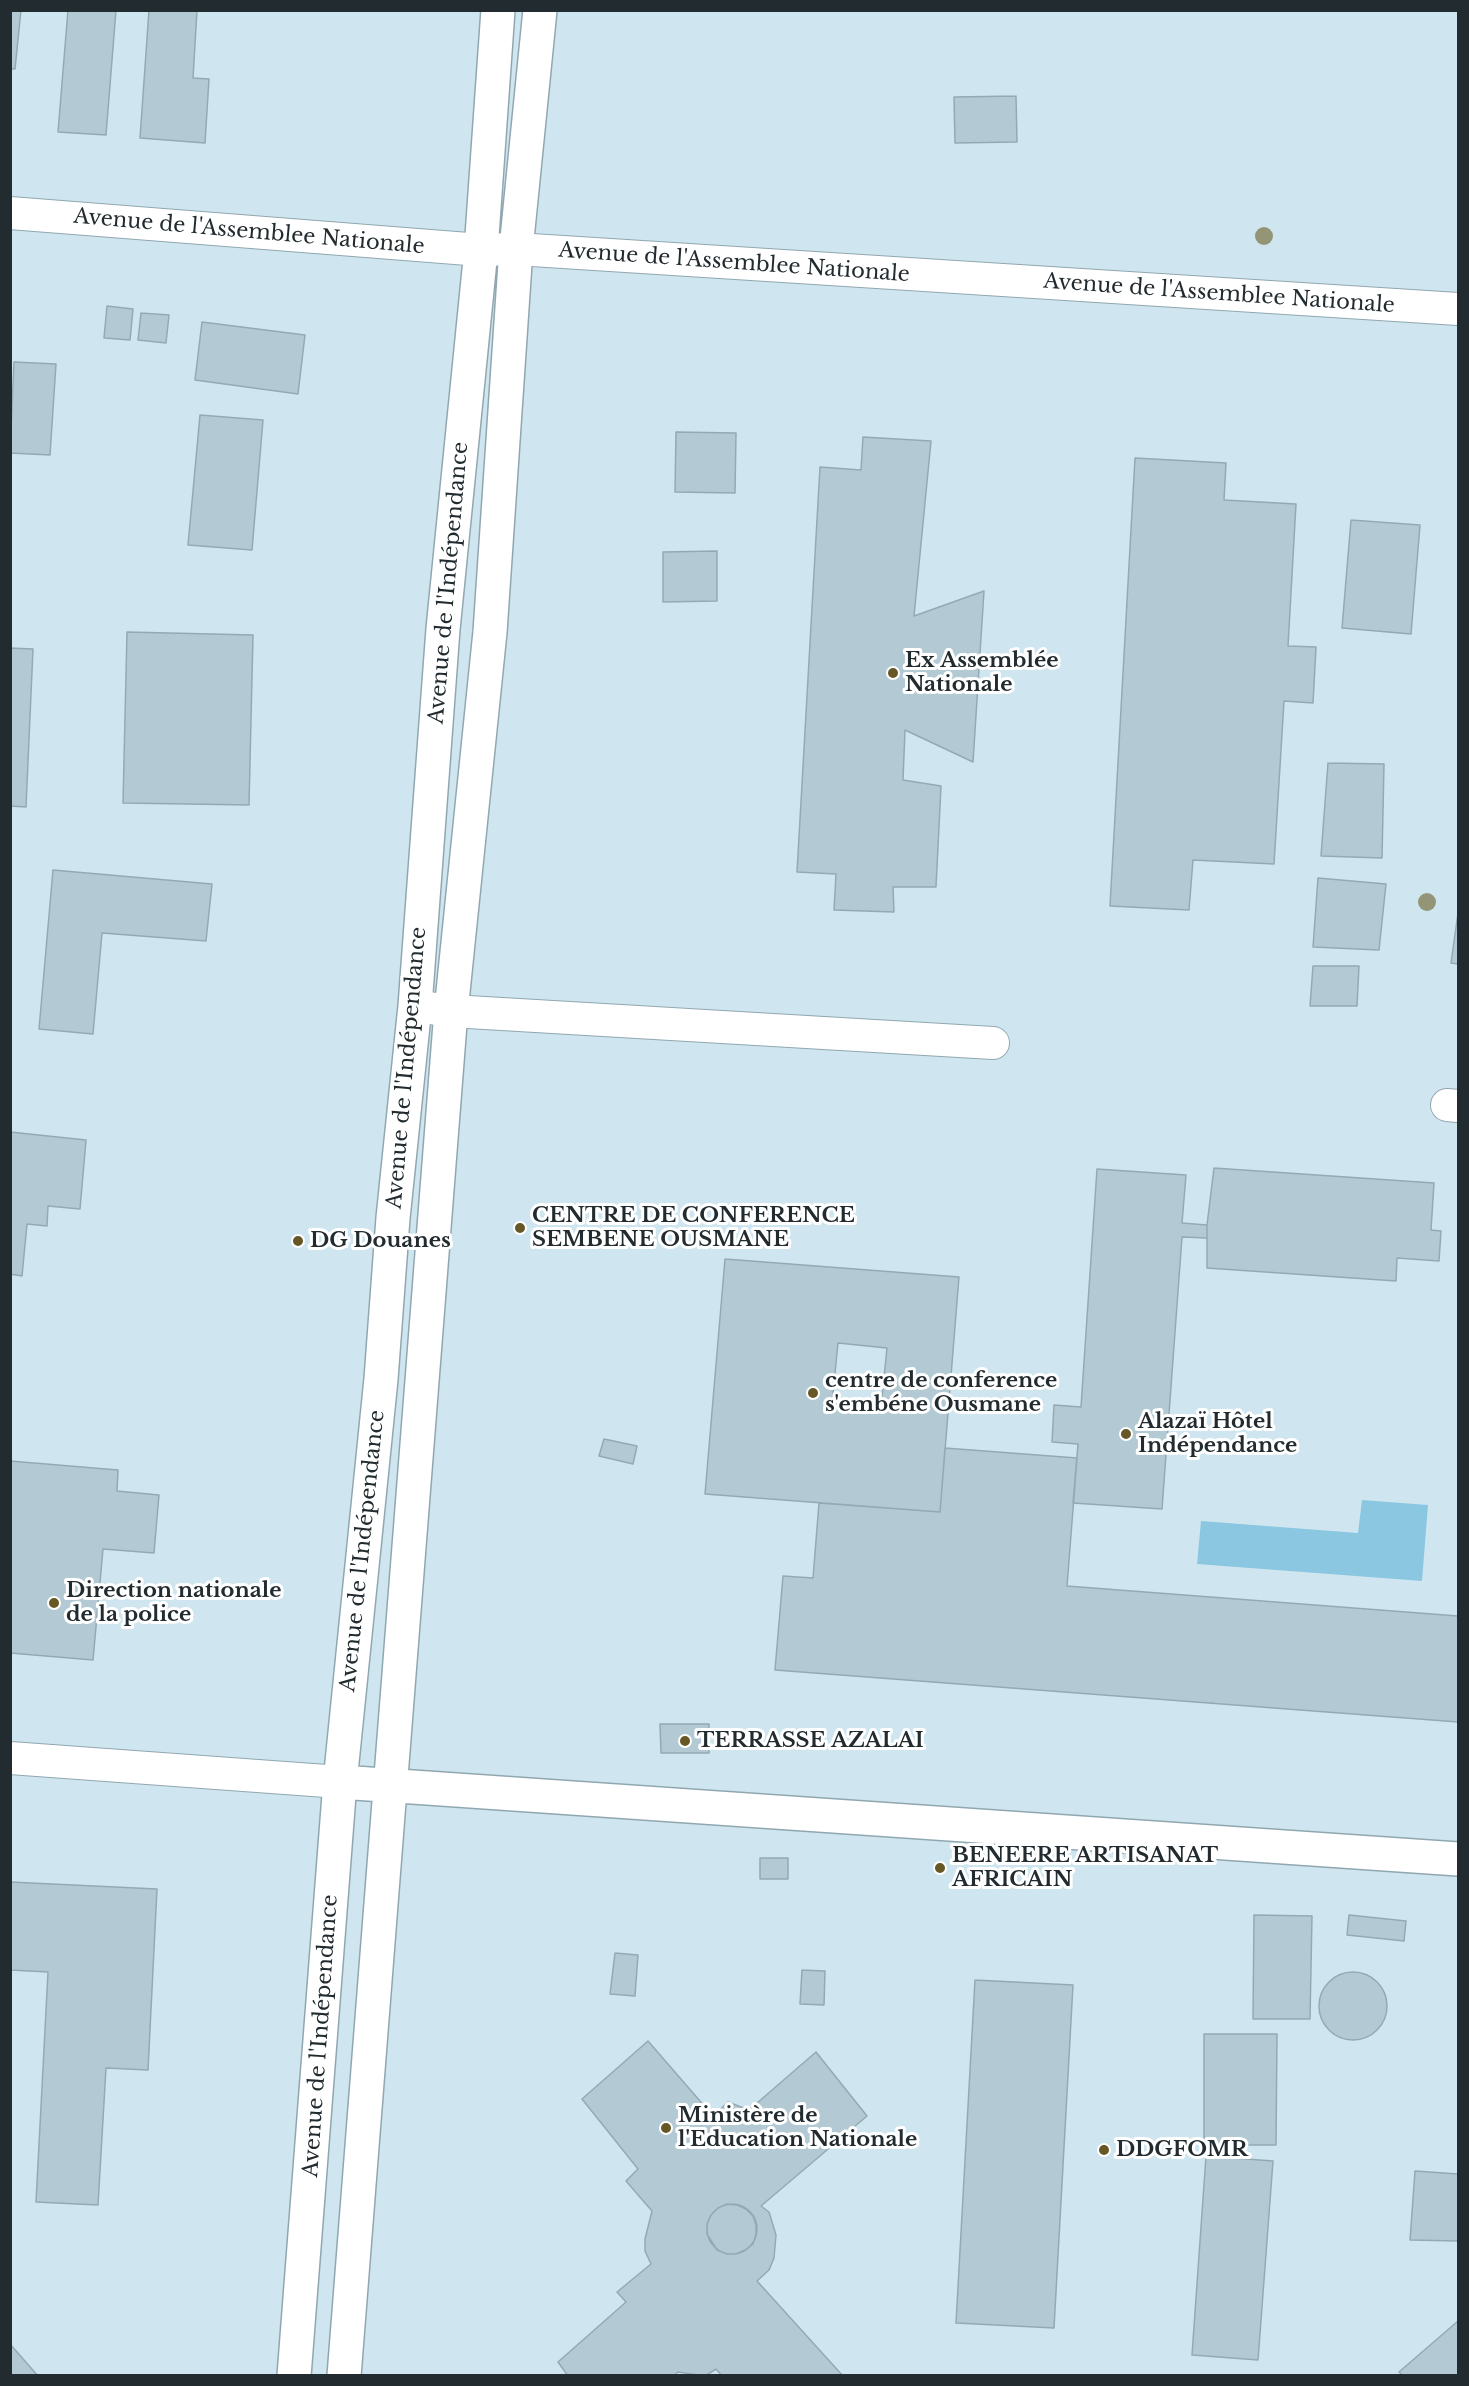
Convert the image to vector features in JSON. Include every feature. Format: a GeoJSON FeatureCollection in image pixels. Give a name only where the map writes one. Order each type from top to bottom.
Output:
{"type":"FeatureCollection","features":[{"type":"Feature","properties":{"kind":"main road","name":"Avenue de l'Indépendance"},"geometry":{"type":"LineString","coordinates":[[294,2376],[340,1782],[381,1379],[393,1218],[415,1006],[443,629],[481,250],[498,10]]}},
{"type":"Feature","properties":{"kind":"main road","name":"Avenue de l'Indépendance"},"geometry":{"type":"LineString","coordinates":[[344,2376],[388,1787],[451,1011],[490,632],[516,249],[540,10]]}},
{"type":"Feature","properties":{"kind":"main road"},"geometry":{"type":"LineString","coordinates":[[443,629],[490,632]]}},
{"type":"Feature","properties":{"kind":"main road"},"geometry":{"type":"LineString","coordinates":[[340,1782],[1458,1859]]}},
{"type":"Feature","properties":{"kind":"street","name":"Avenue de l'Assemblee Nationale"},"geometry":{"type":"LineString","coordinates":[[10,213],[481,250],[516,249],[1458,309]]}},
{"type":"Feature","properties":{"kind":"street"},"geometry":{"type":"LineString","coordinates":[[415,1006],[451,1011],[993,1043]]}},
{"type":"Feature","properties":{"kind":"street"},"geometry":{"type":"LineString","coordinates":[[10,1758],[340,1782]]}},
{"type":"Feature","properties":{"kind":"water"},"geometry":{"type":"Polygon","coordinates":[[[1362,1500],[1428,1505],[1422,1581],[1197,1564],[1201,1521],[1358,1533],[1362,1500]]]}},
{"type":"Feature","properties":{"kind":"building"},"geometry":{"type":"Polygon","coordinates":[[[10,10],[21,10],[15,69],[10,69],[10,10]]]}},
{"type":"Feature","properties":{"kind":"building"},"geometry":{"type":"Polygon","coordinates":[[[68,10],[116,10],[106,135],[58,132],[68,10]]]}},
{"type":"Feature","properties":{"kind":"building"},"geometry":{"type":"Polygon","coordinates":[[[149,10],[197,10],[193,78],[209,79],[205,143],[140,138],[149,10]]]}},
{"type":"Feature","properties":{"kind":"building"},"geometry":{"type":"Polygon","coordinates":[[[1016,96],[1017,142],[955,143],[954,97],[1016,96]]]}},
{"type":"Feature","properties":{"kind":"building"},"geometry":{"type":"Polygon","coordinates":[[[107,306],[133,309],[130,340],[104,338],[107,306]]]}},
{"type":"Feature","properties":{"kind":"building"},"geometry":{"type":"Polygon","coordinates":[[[141,313],[169,315],[166,343],[138,340],[141,313]]]}},
{"type":"Feature","properties":{"kind":"building"},"geometry":{"type":"Polygon","coordinates":[[[202,322],[305,335],[298,394],[195,380],[202,322]]]}},
{"type":"Feature","properties":{"kind":"building"},"geometry":{"type":"Polygon","coordinates":[[[14,362],[56,364],[50,455],[10,453],[14,362]]]}},
{"type":"Feature","properties":{"kind":"building"},"geometry":{"type":"Polygon","coordinates":[[[200,415],[263,420],[252,550],[188,545],[200,415]]]}},
{"type":"Feature","properties":{"kind":"building"},"geometry":{"type":"Polygon","coordinates":[[[676,432],[736,433],[735,493],[675,492],[676,432]]]}},
{"type":"Feature","properties":{"kind":"building","name":"Ex Assemblée Nationale"},"geometry":{"type":"Polygon","coordinates":[[[863,437],[931,441],[914,616],[984,591],[973,762],[905,730],[903,780],[941,786],[936,887],[893,887],[894,912],[834,910],[836,874],[797,872],[820,467],[861,470],[863,437]]]}},
{"type":"Feature","properties":{"kind":"building"},"geometry":{"type":"Polygon","coordinates":[[[1135,458],[1226,463],[1224,500],[1296,504],[1288,646],[1316,647],[1313,703],[1284,701],[1274,864],[1193,860],[1189,910],[1110,906],[1135,458]]]}},
{"type":"Feature","properties":{"kind":"building"},"geometry":{"type":"Polygon","coordinates":[[[1351,520],[1420,525],[1411,634],[1342,628],[1351,520]]]}},
{"type":"Feature","properties":{"kind":"building"},"geometry":{"type":"Polygon","coordinates":[[[717,551],[717,601],[663,602],[663,552],[717,551]]]}},
{"type":"Feature","properties":{"kind":"building"},"geometry":{"type":"Polygon","coordinates":[[[127,632],[253,635],[249,805],[123,803],[127,632]]]}},
{"type":"Feature","properties":{"kind":"building"},"geometry":{"type":"Polygon","coordinates":[[[10,648],[33,649],[26,807],[10,806],[10,648]]]}},
{"type":"Feature","properties":{"kind":"building"},"geometry":{"type":"Polygon","coordinates":[[[1328,763],[1384,764],[1382,858],[1321,856],[1328,763]]]}},
{"type":"Feature","properties":{"kind":"building"},"geometry":{"type":"Polygon","coordinates":[[[53,870],[212,884],[206,941],[102,933],[93,1034],[39,1029],[53,870]]]}},
{"type":"Feature","properties":{"kind":"building"},"geometry":{"type":"Polygon","coordinates":[[[1318,878],[1386,884],[1379,950],[1313,947],[1318,878]]]}},
{"type":"Feature","properties":{"kind":"building"},"geometry":{"type":"Polygon","coordinates":[[[1458,913],[1458,964],[1451,963],[1458,913]]]}},
{"type":"Feature","properties":{"kind":"building"},"geometry":{"type":"Polygon","coordinates":[[[1313,966],[1359,966],[1357,1006],[1310,1006],[1313,966]]]}},
{"type":"Feature","properties":{"kind":"building"},"geometry":{"type":"Polygon","coordinates":[[[10,1132],[86,1140],[80,1209],[48,1206],[47,1226],[27,1224],[22,1276],[10,1274],[10,1132]]]}},
{"type":"Feature","properties":{"kind":"building"},"geometry":{"type":"Polygon","coordinates":[[[1214,1168],[1434,1183],[1431,1230],[1441,1231],[1439,1261],[1397,1258],[1396,1281],[1207,1268],[1207,1225],[1214,1168]]]}},
{"type":"Feature","properties":{"kind":"building"},"geometry":{"type":"Polygon","coordinates":[[[1097,1169],[1186,1175],[1182,1223],[1207,1225],[1207,1238],[1182,1237],[1162,1509],[1073,1503],[1078,1444],[1052,1442],[1054,1405],[1081,1407],[1097,1169]]]}},
{"type":"Feature","properties":{"kind":"building"},"geometry":{"type":"Polygon","coordinates":[[[725,1259],[959,1277],[940,1512],[705,1494],[725,1259]]]}},
{"type":"Feature","properties":{"kind":"building"},"geometry":{"type":"Polygon","coordinates":[[[838,1343],[887,1348],[881,1407],[832,1403],[838,1343]]]}},
{"type":"Feature","properties":{"kind":"building"},"geometry":{"type":"Polygon","coordinates":[[[604,1439],[637,1446],[633,1464],[599,1456],[604,1439]]]}},
{"type":"Feature","properties":{"kind":"building"},"geometry":{"type":"Polygon","coordinates":[[[945,1448],[1077,1458],[1067,1586],[1458,1616],[1458,1722],[775,1670],[783,1576],[813,1578],[819,1503],[940,1512],[945,1448]]]}},
{"type":"Feature","properties":{"kind":"building","name":"Direction nationale de la police"},"geometry":{"type":"Polygon","coordinates":[[[10,1461],[118,1470],[117,1491],[159,1495],[154,1553],[103,1549],[93,1660],[10,1653],[10,1461]]]}},
{"type":"Feature","properties":{"kind":"building"},"geometry":{"type":"Polygon","coordinates":[[[660,1724],[709,1724],[709,1753],[661,1753],[660,1724]]]}},
{"type":"Feature","properties":{"kind":"building"},"geometry":{"type":"Polygon","coordinates":[[[760,1858],[788,1858],[788,1879],[760,1879],[760,1858]]]}},
{"type":"Feature","properties":{"kind":"building"},"geometry":{"type":"Polygon","coordinates":[[[10,1882],[157,1889],[148,2070],[106,2068],[98,2205],[36,2202],[48,1972],[10,1970],[10,1882]]]}},
{"type":"Feature","properties":{"kind":"building"},"geometry":{"type":"Polygon","coordinates":[[[1254,1915],[1312,1916],[1310,2019],[1253,2019],[1254,1915]]]}},
{"type":"Feature","properties":{"kind":"building"},"geometry":{"type":"Polygon","coordinates":[[[1349,1915],[1406,1921],[1404,1941],[1347,1935],[1349,1915]]]}},
{"type":"Feature","properties":{"kind":"building"},"geometry":{"type":"Polygon","coordinates":[[[615,1953],[638,1955],[635,1996],[610,1994],[615,1953]]]}},
{"type":"Feature","properties":{"kind":"building"},"geometry":{"type":"Polygon","coordinates":[[[802,1970],[825,1971],[824,2005],[800,2004],[802,1970]]]}},
{"type":"Feature","properties":{"kind":"building"},"geometry":{"type":"Polygon","coordinates":[[[1353,1972],[1366,1975],[1377,1982],[1384,1993],[1387,2006],[1384,2019],[1377,2030],[1366,2037],[1353,2040],[1340,2037],[1329,2030],[1322,2019],[1319,2006],[1322,1993],[1329,1982],[1340,1975],[1353,1972]]]}},
{"type":"Feature","properties":{"kind":"building"},"geometry":{"type":"Polygon","coordinates":[[[975,1980],[1073,1985],[1054,2328],[956,2323],[975,1980]]]}},
{"type":"Feature","properties":{"kind":"building"},"geometry":{"type":"Polygon","coordinates":[[[1204,2034],[1277,2034],[1276,2145],[1204,2145],[1204,2034]]]}},
{"type":"Feature","properties":{"kind":"building"},"geometry":{"type":"Polygon","coordinates":[[[648,2041],[713,2116],[728,2102],[749,2110],[816,2052],[867,2116],[761,2206],[769,2212],[776,2235],[774,2258],[769,2270],[757,2281],[843,2376],[722,2376],[716,2369],[705,2376],[678,2372],[673,2376],[568,2376],[558,2362],[626,2302],[617,2292],[651,2264],[645,2251],[645,2239],[652,2211],[626,2181],[638,2169],[582,2099],[648,2041]],[[727,2204],[718,2208],[711,2215],[707,2224],[707,2234],[717,2250],[727,2254],[736,2254],[745,2250],[753,2244],[756,2234],[753,2216],[746,2209],[727,2204]]]}},
{"type":"Feature","properties":{"kind":"building"},"geometry":{"type":"Polygon","coordinates":[[[1206,2156],[1273,2161],[1258,2360],[1192,2355],[1206,2156]]]}},
{"type":"Feature","properties":{"kind":"building"},"geometry":{"type":"Polygon","coordinates":[[[1415,2171],[1458,2174],[1458,2241],[1410,2240],[1415,2171]]]}},
{"type":"Feature","properties":{"kind":"building"},"geometry":{"type":"Polygon","coordinates":[[[732,2204],[750,2211],[757,2229],[750,2247],[732,2254],[714,2247],[707,2229],[714,2211],[732,2204]]]}},
{"type":"Feature","properties":{"kind":"building"},"geometry":{"type":"Polygon","coordinates":[[[1458,2321],[1458,2376],[1403,2376],[1399,2372],[1458,2321]]]}},
{"type":"Feature","properties":{"kind":"building"},"geometry":{"type":"Polygon","coordinates":[[[10,2344],[38,2376],[10,2376],[10,2344]]]}},
{"type":"Feature","properties":{"kind":"place","name":"Ex Assemblée Nationale"},"geometry":{"type":"Point","coordinates":[893,673]}},
{"type":"Feature","properties":{"kind":"place","name":"CENTRE DE CONFERENCE SEMBENE OUSMANE"},"geometry":{"type":"Point","coordinates":[520,1228]}},
{"type":"Feature","properties":{"kind":"place","name":"DG Douanes"},"geometry":{"type":"Point","coordinates":[298,1241]}},
{"type":"Feature","properties":{"kind":"place","name":"centre de conference s'embéne Ousmane"},"geometry":{"type":"Point","coordinates":[813,1393]}},
{"type":"Feature","properties":{"kind":"place","name":"Alazaï Hôtel Indépendance"},"geometry":{"type":"Point","coordinates":[1126,1434]}},
{"type":"Feature","properties":{"kind":"place","name":"Direction nationale de la police"},"geometry":{"type":"Point","coordinates":[54,1603]}},
{"type":"Feature","properties":{"kind":"place","name":"TERRASSE AZALAI"},"geometry":{"type":"Point","coordinates":[685,1741]}},
{"type":"Feature","properties":{"kind":"place","name":"BENEERE ARTISANAT AFRICAIN"},"geometry":{"type":"Point","coordinates":[940,1868]}},
{"type":"Feature","properties":{"kind":"place","name":"Ministère de l'Education Nationale"},"geometry":{"type":"Point","coordinates":[666,2128]}},
{"type":"Feature","properties":{"kind":"place","name":"DDGFOMR"},"geometry":{"type":"Point","coordinates":[1104,2150]}}]}
